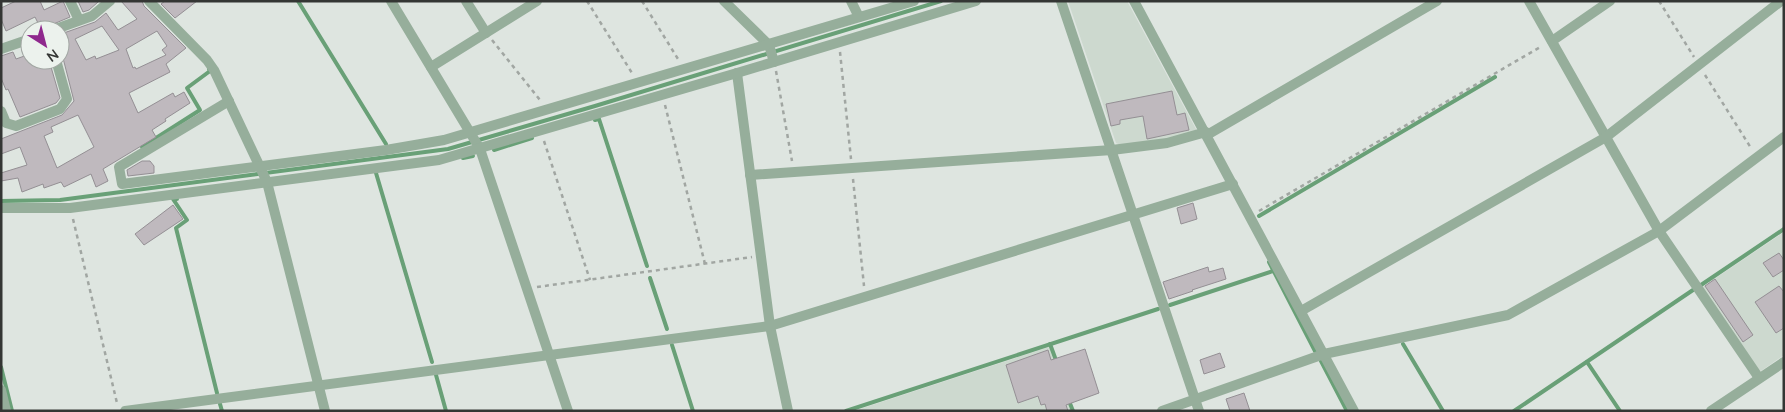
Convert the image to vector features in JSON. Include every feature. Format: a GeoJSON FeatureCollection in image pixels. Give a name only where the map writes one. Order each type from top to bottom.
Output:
{"type":"FeatureCollection","features":[{"type":"Feature","properties":{"kind":"street"},"geometry":{"type":"LineString","coordinates":[[70,1],[79,20]]}},
{"type":"Feature","properties":{"kind":"street"},"geometry":{"type":"LineString","coordinates":[[70,23],[92,16],[110,1]]}},
{"type":"Feature","properties":{"kind":"street"},"geometry":{"type":"LineString","coordinates":[[149,1],[208,60],[263,174],[325,411]]}},
{"type":"Feature","properties":{"kind":"street"},"geometry":{"type":"LineString","coordinates":[[391,1],[479,147],[568,411]]}},
{"type":"Feature","properties":{"kind":"street"},"geometry":{"type":"LineString","coordinates":[[466,1],[486,33]]}},
{"type":"Feature","properties":{"kind":"street"},"geometry":{"type":"LineString","coordinates":[[431,67],[537,1]]}},
{"type":"Feature","properties":{"kind":"street"},"geometry":{"type":"LineString","coordinates":[[724,1],[770,46],[774,61]]}},
{"type":"Feature","properties":{"kind":"street"},"geometry":{"type":"LineString","coordinates":[[851,1],[859,18]]}},
{"type":"Feature","properties":{"kind":"street"},"geometry":{"type":"LineString","coordinates":[[1,208],[70,208],[263,174],[472,134],[638,83],[770,46],[914,1]]}},
{"type":"Feature","properties":{"kind":"street"},"geometry":{"type":"LineString","coordinates":[[229,101],[119,168],[122,184],[439,160],[976,1]]}},
{"type":"Feature","properties":{"kind":"street"},"geometry":{"type":"LineString","coordinates":[[1061,1],[1199,411]]}},
{"type":"Feature","properties":{"kind":"street"},"geometry":{"type":"LineString","coordinates":[[1134,1],[1354,411]]}},
{"type":"Feature","properties":{"kind":"street"},"geometry":{"type":"LineString","coordinates":[[750,175],[1112,150],[1167,143],[1206,134],[1437,1]]}},
{"type":"Feature","properties":{"kind":"street"},"geometry":{"type":"LineString","coordinates":[[1529,1],[1659,231],[1759,378]]}},
{"type":"Feature","properties":{"kind":"street"},"geometry":{"type":"LineString","coordinates":[[1552,41],[1610,1]]}},
{"type":"Feature","properties":{"kind":"street"},"geometry":{"type":"LineString","coordinates":[[1301,311],[1606,137],[1781,1]]}},
{"type":"Feature","properties":{"kind":"street"},"geometry":{"type":"LineString","coordinates":[[1,49],[20,42]]}},
{"type":"Feature","properties":{"kind":"street"},"geometry":{"type":"LineString","coordinates":[[1,110],[6,123],[16,126],[60,109],[67,99],[59,70]]}},
{"type":"Feature","properties":{"kind":"street"},"geometry":{"type":"LineString","coordinates":[[737,73],[770,326],[788,411]]}},
{"type":"Feature","properties":{"kind":"street"},"geometry":{"type":"LineString","coordinates":[[1162,411],[1324,354],[1508,315],[1659,231],[1784,137]]}},
{"type":"Feature","properties":{"kind":"street"},"geometry":{"type":"LineString","coordinates":[[125,411],[770,326],[1134,216],[1233,184]]}},
{"type":"Feature","properties":{"kind":"street"},"geometry":{"type":"LineString","coordinates":[[1710,411],[1784,362]]}},
{"type":"Feature","properties":{"kind":"street"},"geometry":{"type":"LineString","coordinates":[[1,390],[6,411]]}},
{"type":"Feature","properties":{"kind":"path"},"geometry":{"type":"LineString","coordinates":[[587,1],[638,83]]}},
{"type":"Feature","properties":{"kind":"path"},"geometry":{"type":"LineString","coordinates":[[642,1],[684,70]]}},
{"type":"Feature","properties":{"kind":"path"},"geometry":{"type":"LineString","coordinates":[[1659,1],[1756,157]]}},
{"type":"Feature","properties":{"kind":"path"},"geometry":{"type":"LineString","coordinates":[[486,33],[548,110]]}},
{"type":"Feature","properties":{"kind":"path"},"geometry":{"type":"LineString","coordinates":[[1250,216],[1552,41]]}},
{"type":"Feature","properties":{"kind":"path"},"geometry":{"type":"LineString","coordinates":[[774,61],[793,172]]}},
{"type":"Feature","properties":{"kind":"path"},"geometry":{"type":"LineString","coordinates":[[662,95],[705,264]]}},
{"type":"Feature","properties":{"kind":"path"},"geometry":{"type":"LineString","coordinates":[[541,131],[590,280]]}},
{"type":"Feature","properties":{"kind":"path"},"geometry":{"type":"LineString","coordinates":[[70,208],[119,411]]}},
{"type":"Feature","properties":{"kind":"path"},"geometry":{"type":"LineString","coordinates":[[527,288],[760,256]]}},
{"type":"Feature","properties":{"kind":"shaded area"},"geometry":{"type":"Polygon","coordinates":[[[1068,1],[1127,1],[1197,131],[1123,146],[1116,143],[1068,1]]]}},
{"type":"Feature","properties":{"kind":"shaded area"},"geometry":{"type":"Polygon","coordinates":[[[1784,232],[1784,355],[1761,371],[1757,369],[1701,288],[1784,232]]]}},
{"type":"Feature","properties":{"kind":"shaded area"},"geometry":{"type":"Polygon","coordinates":[[[1049,347],[1071,411],[854,411],[1049,347]]]}},
{"type":"Feature","properties":{"kind":"building"},"geometry":{"type":"Polygon","coordinates":[[[16,1],[40,1],[44,10],[63,1],[70,17],[63,20],[36,20],[35,17],[29,20],[20,20],[20,24],[6,31],[1,19],[1,8],[16,1]]]}},
{"type":"Feature","properties":{"kind":"building"},"geometry":{"type":"Polygon","coordinates":[[[78,1],[98,2],[89,10],[83,12],[78,1]]]}},
{"type":"Feature","properties":{"kind":"building"},"geometry":{"type":"Polygon","coordinates":[[[121,1],[142,1],[144,6],[186,48],[166,64],[170,72],[129,93],[138,113],[173,93],[175,97],[184,92],[190,103],[152,130],[156,137],[103,169],[108,181],[96,187],[91,174],[64,187],[61,182],[44,188],[43,184],[22,192],[18,178],[1,181],[1,173],[27,165],[20,147],[1,154],[1,139],[62,115],[74,101],[66,70],[70,70],[70,31],[95,22],[106,13],[118,30],[137,19],[121,1]],[[102,26],[75,39],[86,60],[95,56],[96,59],[119,50],[102,26]],[[157,31],[126,49],[133,68],[135,67],[136,69],[166,55],[162,50],[167,46],[157,31]],[[78,115],[51,127],[53,132],[44,136],[57,168],[94,147],[78,115]]]}},
{"type":"Feature","properties":{"kind":"building"},"geometry":{"type":"Polygon","coordinates":[[[165,1],[197,1],[175,18],[161,4],[165,1]]]}},
{"type":"Feature","properties":{"kind":"building"},"geometry":{"type":"Polygon","coordinates":[[[13,52],[16,59],[20,58],[20,70],[52,70],[60,98],[56,103],[20,117],[1,78],[1,56],[13,52]]]}},
{"type":"Feature","properties":{"kind":"building"},"geometry":{"type":"Polygon","coordinates":[[[1172,91],[1177,115],[1185,113],[1189,130],[1147,139],[1143,116],[1120,120],[1120,124],[1111,126],[1106,104],[1172,91]]]}},
{"type":"Feature","properties":{"kind":"building"},"geometry":{"type":"Polygon","coordinates":[[[142,161],[150,161],[154,166],[154,173],[128,176],[127,170],[142,161]]]}},
{"type":"Feature","properties":{"kind":"building"},"geometry":{"type":"Polygon","coordinates":[[[1193,203],[1197,219],[1181,224],[1177,208],[1193,203]]]}},
{"type":"Feature","properties":{"kind":"building"},"geometry":{"type":"Polygon","coordinates":[[[173,205],[183,219],[144,245],[135,234],[173,205]]]}},
{"type":"Feature","properties":{"kind":"building"},"geometry":{"type":"Polygon","coordinates":[[[1779,253],[1784,260],[1784,270],[1773,277],[1763,263],[1779,253]]]}},
{"type":"Feature","properties":{"kind":"building"},"geometry":{"type":"Polygon","coordinates":[[[1208,267],[1209,272],[1223,268],[1226,279],[1169,299],[1163,282],[1208,267]]]}},
{"type":"Feature","properties":{"kind":"building"},"geometry":{"type":"Polygon","coordinates":[[[1715,279],[1753,335],[1743,342],[1705,286],[1715,279]]]}},
{"type":"Feature","properties":{"kind":"building"},"geometry":{"type":"Polygon","coordinates":[[[1779,286],[1784,292],[1784,328],[1776,333],[1755,302],[1779,286]]]}},
{"type":"Feature","properties":{"kind":"building"},"geometry":{"type":"Polygon","coordinates":[[[1085,349],[1099,393],[1066,405],[1068,411],[1047,411],[1045,404],[1041,405],[1038,396],[1018,403],[1006,365],[1048,350],[1051,360],[1085,349]]]}},
{"type":"Feature","properties":{"kind":"building"},"geometry":{"type":"Polygon","coordinates":[[[1220,353],[1225,367],[1204,374],[1200,360],[1220,353]]]}},
{"type":"Feature","properties":{"kind":"building"},"geometry":{"type":"Polygon","coordinates":[[[1244,393],[1250,411],[1230,411],[1226,399],[1244,393]]]}},
{"type":"Feature","properties":{"kind":"waterway"},"geometry":{"type":"LineString","coordinates":[[298,1],[386,144]]}},
{"type":"Feature","properties":{"kind":"waterway"},"geometry":{"type":"LineString","coordinates":[[1,201],[60,200],[448,149],[941,1]]}},
{"type":"Feature","properties":{"kind":"waterway"},"geometry":{"type":"LineString","coordinates":[[142,147],[200,110],[187,88],[210,71],[209,69]]}},
{"type":"Feature","properties":{"kind":"waterway"},"geometry":{"type":"LineString","coordinates":[[1259,216],[1495,77]]}},
{"type":"Feature","properties":{"kind":"waterway"},"geometry":{"type":"LineString","coordinates":[[595,120],[599,119],[647,266]]}},
{"type":"Feature","properties":{"kind":"waterway"},"geometry":{"type":"LineString","coordinates":[[494,150],[532,138]]}},
{"type":"Feature","properties":{"kind":"waterway"},"geometry":{"type":"LineString","coordinates":[[463,158],[473,156]]}},
{"type":"Feature","properties":{"kind":"waterway"},"geometry":{"type":"LineString","coordinates":[[376,173],[432,362]]}},
{"type":"Feature","properties":{"kind":"waterway"},"geometry":{"type":"LineString","coordinates":[[177,199],[173,199],[187,220],[176,228],[217,393]]}},
{"type":"Feature","properties":{"kind":"waterway"},"geometry":{"type":"LineString","coordinates":[[1701,285],[1784,229]]}},
{"type":"Feature","properties":{"kind":"waterway"},"geometry":{"type":"LineString","coordinates":[[1269,262],[1315,351]]}},
{"type":"Feature","properties":{"kind":"waterway"},"geometry":{"type":"LineString","coordinates":[[1170,305],[1273,271]]}},
{"type":"Feature","properties":{"kind":"waterway"},"geometry":{"type":"LineString","coordinates":[[650,278],[667,329]]}},
{"type":"Feature","properties":{"kind":"waterway"},"geometry":{"type":"LineString","coordinates":[[1514,411],[1693,290]]}},
{"type":"Feature","properties":{"kind":"waterway"},"geometry":{"type":"LineString","coordinates":[[846,411],[1158,309]]}},
{"type":"Feature","properties":{"kind":"waterway"},"geometry":{"type":"LineString","coordinates":[[1050,344],[1057,363]]}},
{"type":"Feature","properties":{"kind":"waterway"},"geometry":{"type":"LineString","coordinates":[[1403,344],[1443,411]]}},
{"type":"Feature","properties":{"kind":"waterway"},"geometry":{"type":"LineString","coordinates":[[672,345],[693,411]]}},
{"type":"Feature","properties":{"kind":"waterway"},"geometry":{"type":"LineString","coordinates":[[1321,361],[1347,411]]}},
{"type":"Feature","properties":{"kind":"waterway"},"geometry":{"type":"LineString","coordinates":[[1587,362],[1620,411]]}},
{"type":"Feature","properties":{"kind":"waterway"},"geometry":{"type":"LineString","coordinates":[[1,367],[12,411]]}},
{"type":"Feature","properties":{"kind":"waterway"},"geometry":{"type":"LineString","coordinates":[[436,375],[446,411]]}},
{"type":"Feature","properties":{"kind":"waterway"},"geometry":{"type":"LineString","coordinates":[[1069,401],[1073,411]]}},
{"type":"Feature","properties":{"kind":"waterway"},"geometry":{"type":"LineString","coordinates":[[220,404],[222,411]]}}]}
